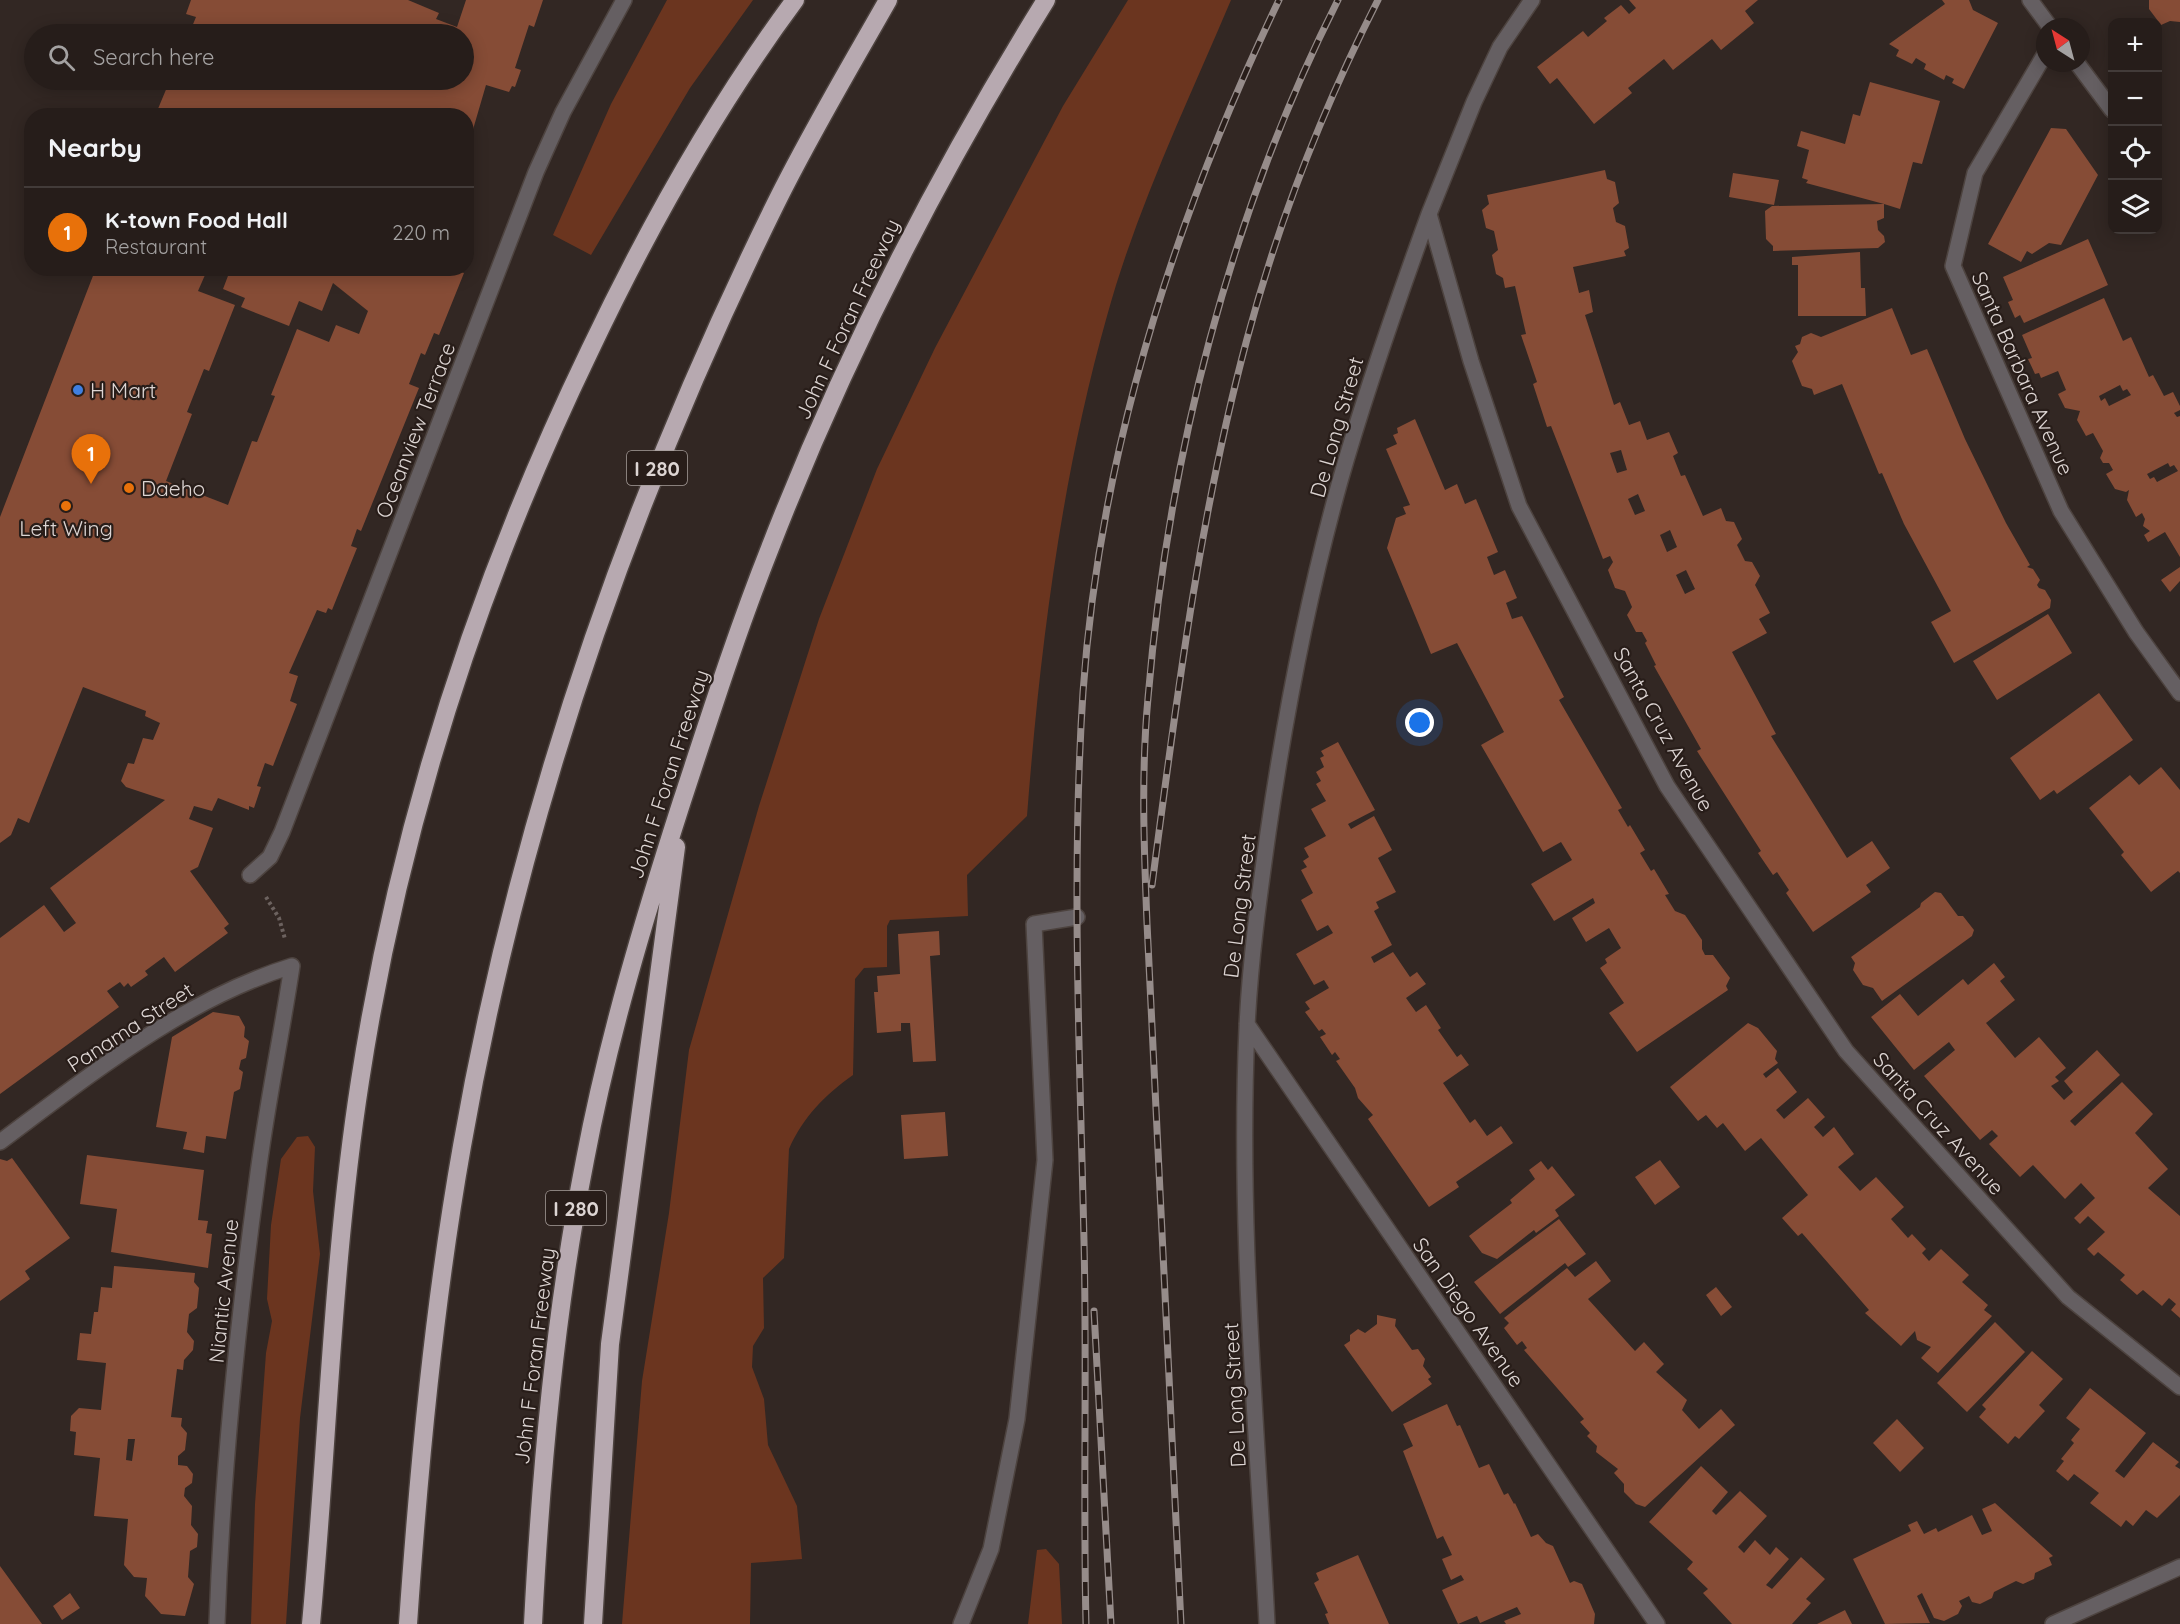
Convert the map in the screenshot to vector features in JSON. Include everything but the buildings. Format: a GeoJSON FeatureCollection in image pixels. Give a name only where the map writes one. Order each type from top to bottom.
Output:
{"type":"FeatureCollection","features":[{"type":"Feature","properties":{"kind":"highway"},"geometry":{"type":"LineString","coordinates":[[311,1624],[340,1249],[359,1085],[393,906],[434,753],[464,654],[493,573],[554,424],[678,179],[733,89],[795,0]]}},
{"type":"Feature","properties":{"kind":"highway","name":"I 280"},"geometry":{"type":"LineString","coordinates":[[408,1624],[424,1412],[462,1143],[499,964],[545,792],[572,703],[627,544],[700,365],[778,200],[888,0]]}},
{"type":"Feature","properties":{"kind":"highway","name":"John F Foran Freeway"},"geometry":{"type":"LineString","coordinates":[[533,1624],[546,1429],[560,1315],[585,1158],[627,980],[681,804],[709,717],[766,557],[841,380],[922,214],[976,117],[1046,0]]}},
{"type":"Feature","properties":{"kind":"highway"},"geometry":{"type":"LineString","coordinates":[[593,1624],[610,1344],[681,804]]}},
{"type":"Feature","properties":{"kind":"street","name":"Oceanview Terrace"},"geometry":{"type":"LineString","coordinates":[[250,874],[270,857],[282,832],[536,172],[563,112],[624,0]]}},
{"type":"Feature","properties":{"kind":"street"},"geometry":{"type":"LineString","coordinates":[[1429,214],[1474,102],[1500,47],[1532,0]]}},
{"type":"Feature","properties":{"kind":"street"},"geometry":{"type":"LineString","coordinates":[[2030,0],[2043,18]]}},
{"type":"Feature","properties":{"kind":"street","name":"Santa Barbara Avenue"},"geometry":{"type":"LineString","coordinates":[[2036,69],[1975,173],[1953,266],[2061,511],[2136,632],[2180,693]]}},
{"type":"Feature","properties":{"kind":"street"},"geometry":{"type":"LineString","coordinates":[[2084,72],[2108,105]]}},
{"type":"Feature","properties":{"kind":"street","name":"De Long Street"},"geometry":{"type":"LineString","coordinates":[[1267,1624],[1246,1211],[1247,1024],[1259,897],[1280,754],[1308,610],[1340,483],[1382,345],[1429,214]]}},
{"type":"Feature","properties":{"kind":"street","name":"Santa Cruz Avenue"},"geometry":{"type":"LineString","coordinates":[[1429,214],[1471,361],[1519,506],[1667,786],[1846,1052],[2068,1297],[2180,1388]]}},
{"type":"Feature","properties":{"kind":"street"},"geometry":{"type":"LineString","coordinates":[[961,1624],[991,1549],[1017,1419],[1044,1172],[1034,924],[1077,917]]}},
{"type":"Feature","properties":{"kind":"street","name":"Panama Street"},"geometry":{"type":"LineString","coordinates":[[0,1142],[118,1057],[225,991],[292,966]]}},
{"type":"Feature","properties":{"kind":"street","name":"Niantic Avenue"},"geometry":{"type":"LineString","coordinates":[[217,1624],[231,1409],[248,1251],[260,1158],[292,966]]}},
{"type":"Feature","properties":{"kind":"street","name":"San Diego Avenue"},"geometry":{"type":"LineString","coordinates":[[1247,1024],[1657,1624]]}},
{"type":"Feature","properties":{"kind":"street"},"geometry":{"type":"LineString","coordinates":[[2053,1624],[2180,1567]]}},
{"type":"Feature","properties":{"kind":"path"},"geometry":{"type":"LineString","coordinates":[[250,874],[279,918],[292,966]]}},
{"type":"Feature","properties":{"kind":"shaded area"},"geometry":{"type":"Polygon","coordinates":[[[667,0],[753,0],[690,88],[591,255],[553,235],[611,104],[667,0]]]}},
{"type":"Feature","properties":{"kind":"shaded area"},"geometry":{"type":"Polygon","coordinates":[[[1128,0],[1231,0],[1133,235],[1119,275],[1091,377],[1077,439],[1055,564],[1032,753],[1027,816],[967,875],[968,916],[890,920],[887,926],[887,967],[864,968],[855,979],[853,1075],[833,1090],[808,1117],[789,1149],[784,1258],[763,1278],[764,1328],[753,1346],[752,1367],[764,1399],[768,1445],[797,1506],[802,1559],[751,1563],[750,1624],[622,1624],[642,1381],[669,1213],[689,1050],[759,806],[819,619],[877,469],[935,348],[1063,106],[1128,0]]]}},
{"type":"Feature","properties":{"kind":"shaded area"},"geometry":{"type":"Polygon","coordinates":[[[308,1136],[315,1147],[313,1191],[320,1254],[300,1418],[286,1624],[251,1624],[255,1504],[266,1353],[272,1321],[267,1299],[271,1225],[281,1159],[297,1137],[308,1136]]]}},
{"type":"Feature","properties":{"kind":"shaded area"},"geometry":{"type":"Polygon","coordinates":[[[1046,1549],[1059,1564],[1062,1624],[1028,1624],[1037,1550],[1046,1549]]]}},
{"type":"Feature","properties":{"kind":"railway"},"geometry":{"type":"LineString","coordinates":[[1086,1624],[1085,1289],[1077,898],[1079,761],[1092,602],[1106,513],[1125,424],[1148,337],[1207,166],[1241,82],[1279,0]]}},
{"type":"Feature","properties":{"kind":"railway"},"geometry":{"type":"LineString","coordinates":[[1181,1624],[1144,839],[1148,698],[1157,608],[1171,518],[1188,429],[1210,340],[1235,252],[1265,166],[1299,82],[1338,0]]}},
{"type":"Feature","properties":{"kind":"railway"},"geometry":{"type":"LineString","coordinates":[[1152,885],[1190,610],[1215,474],[1247,339],[1273,252],[1304,166],[1339,82],[1378,0]]}},
{"type":"Feature","properties":{"kind":"railway"},"geometry":{"type":"LineString","coordinates":[[1094,1311],[1111,1624]]}},
{"type":"Feature","properties":{"kind":"place","name":"H Mart"},"geometry":{"type":"Point","coordinates":[78,390]}},
{"type":"Feature","properties":{"kind":"place","name":"K-town Food Hall"},"geometry":{"type":"Point","coordinates":[91,484]}},
{"type":"Feature","properties":{"kind":"place","name":"Daeho"},"geometry":{"type":"Point","coordinates":[129,488]}},
{"type":"Feature","properties":{"kind":"place","name":"Left Wing"},"geometry":{"type":"Point","coordinates":[66,506]}}]}
